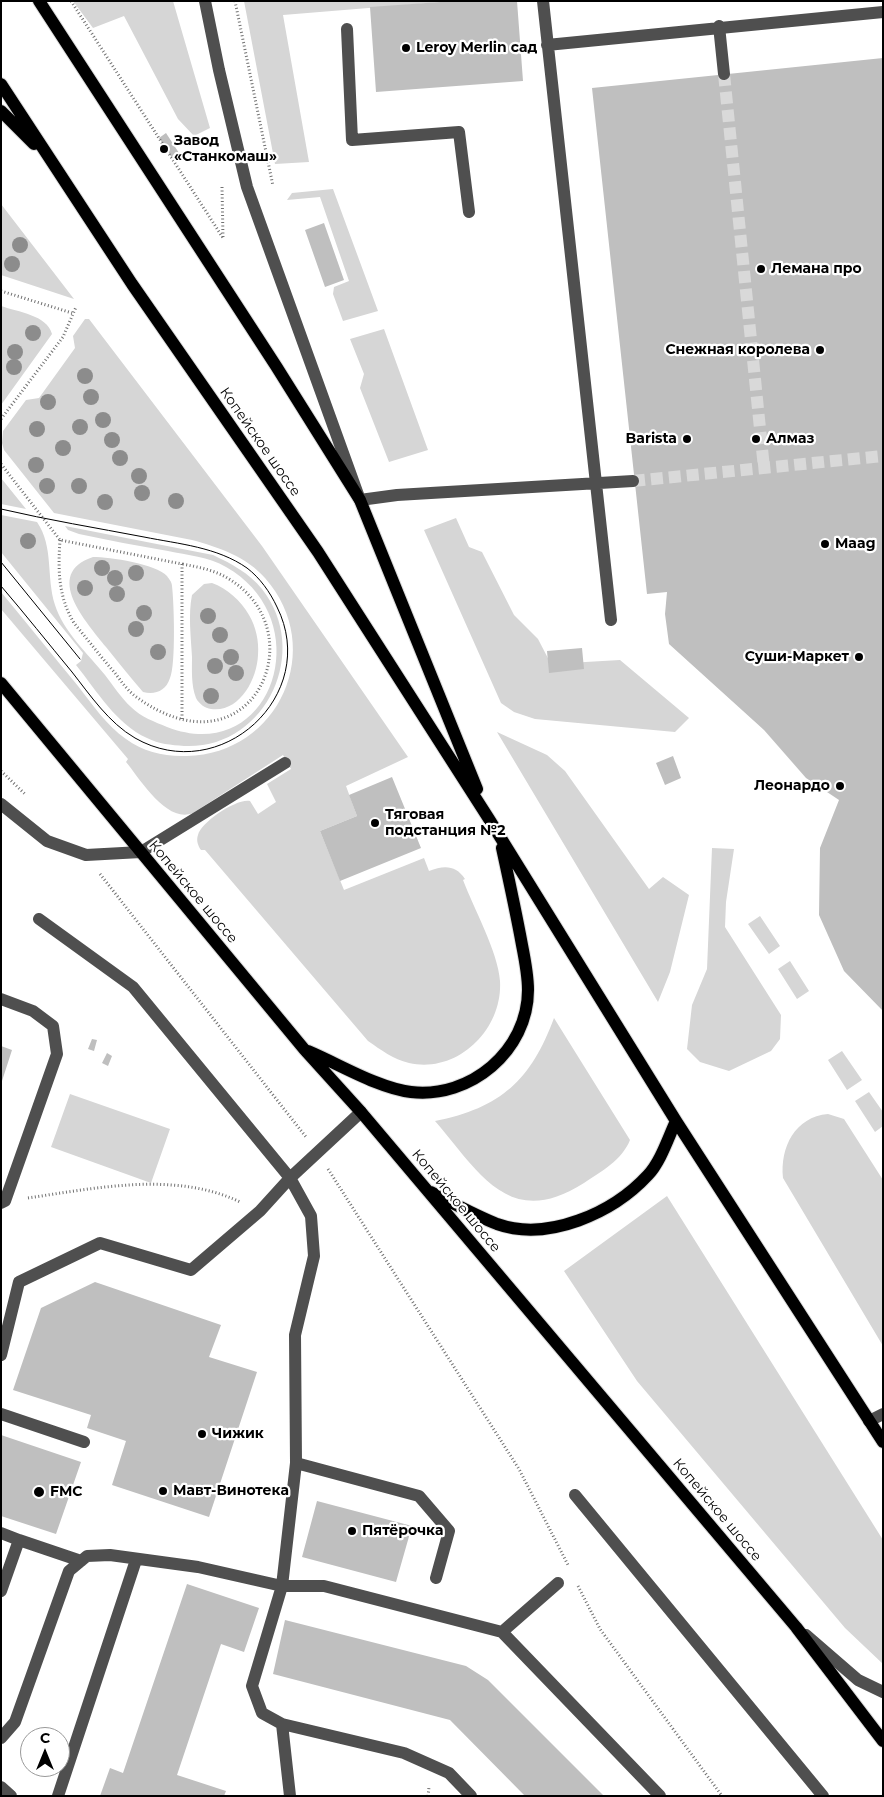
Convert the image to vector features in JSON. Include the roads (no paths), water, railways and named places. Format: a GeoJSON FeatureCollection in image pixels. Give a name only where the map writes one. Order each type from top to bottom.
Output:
{"type":"FeatureCollection","features":[{"type":"Feature","properties":{"kind":"main road","name":"Копейское шоссе"},"geometry":{"type":"LineString","coordinates":[[39,1],[360,500],[489,819]]}},
{"type":"Feature","properties":{"kind":"main road","name":"Копейское шоссе"},"geometry":{"type":"LineString","coordinates":[[1,84],[132,284],[318,552],[489,819],[676,1121],[883,1442]]}},
{"type":"Feature","properties":{"kind":"main road"},"geometry":{"type":"LineString","coordinates":[[1,110],[53,164]]}},
{"type":"Feature","properties":{"kind":"main road","name":"Копейское шоссе"},"geometry":{"type":"LineString","coordinates":[[1,683],[304,1049],[361,1112],[796,1627],[883,1741]]}},
{"type":"Feature","properties":{"kind":"main road"},"geometry":{"type":"LineString","coordinates":[[304,1049],[378,1082],[409,1092],[428,1093],[463,1085],[492,1068],[502,1058],[518,1032],[525,1012],[528,992],[518,920],[500,839]]}},
{"type":"Feature","properties":{"kind":"main road"},"geometry":{"type":"LineString","coordinates":[[427,1190],[498,1224],[533,1230],[566,1225],[606,1207],[649,1174],[676,1121]]}},
{"type":"Feature","properties":{"kind":"street","name":"Копейское шоссе"},"geometry":{"type":"LineString","coordinates":[[205,1],[219,70],[247,187],[360,500]]}},
{"type":"Feature","properties":{"kind":"street"},"geometry":{"type":"LineString","coordinates":[[542,1],[611,620]]}},
{"type":"Feature","properties":{"kind":"street"},"geometry":{"type":"LineString","coordinates":[[547,45],[880,8]]}},
{"type":"Feature","properties":{"kind":"street"},"geometry":{"type":"LineString","coordinates":[[719,26],[724,74]]}},
{"type":"Feature","properties":{"kind":"street"},"geometry":{"type":"LineString","coordinates":[[347,29],[352,140],[459,132],[469,212]]}},
{"type":"Feature","properties":{"kind":"street"},"geometry":{"type":"LineString","coordinates":[[360,500],[397,495],[634,481]]}},
{"type":"Feature","properties":{"kind":"street"},"geometry":{"type":"LineString","coordinates":[[1,804],[47,841],[86,856],[141,852],[285,762]]}},
{"type":"Feature","properties":{"kind":"street"},"geometry":{"type":"LineString","coordinates":[[39,919],[133,987],[290,1178],[311,1216],[314,1256],[296,1335],[296,1463],[282,1586],[252,1686],[262,1713],[282,1724],[404,1753],[449,1773],[470,1796]]}},
{"type":"Feature","properties":{"kind":"street"},"geometry":{"type":"LineString","coordinates":[[1,1000],[34,1011],[53,1026],[57,1054],[3,1202]]}},
{"type":"Feature","properties":{"kind":"street"},"geometry":{"type":"LineString","coordinates":[[1,1355],[19,1282],[100,1243],[190,1270],[260,1211],[290,1178],[361,1112]]}},
{"type":"Feature","properties":{"kind":"street"},"geometry":{"type":"LineString","coordinates":[[1,1414],[84,1442]]}},
{"type":"Feature","properties":{"kind":"street"},"geometry":{"type":"LineString","coordinates":[[869,1421],[883,1414]]}},
{"type":"Feature","properties":{"kind":"street"},"geometry":{"type":"LineString","coordinates":[[296,1463],[419,1496],[449,1531],[436,1578]]}},
{"type":"Feature","properties":{"kind":"street"},"geometry":{"type":"LineString","coordinates":[[575,1495],[823,1796]]}},
{"type":"Feature","properties":{"kind":"street"},"geometry":{"type":"LineString","coordinates":[[1,1533],[81,1561]]}},
{"type":"Feature","properties":{"kind":"street"},"geometry":{"type":"LineString","coordinates":[[1,1591],[19,1540]]}},
{"type":"Feature","properties":{"kind":"street"},"geometry":{"type":"LineString","coordinates":[[1,1738],[15,1722],[69,1571],[87,1556],[110,1555],[198,1567],[282,1586],[324,1586],[502,1632],[660,1796]]}},
{"type":"Feature","properties":{"kind":"street"},"geometry":{"type":"LineString","coordinates":[[58,1796],[136,1560]]}},
{"type":"Feature","properties":{"kind":"street"},"geometry":{"type":"LineString","coordinates":[[502,1632],[558,1584]]}},
{"type":"Feature","properties":{"kind":"street"},"geometry":{"type":"LineString","coordinates":[[796,1627],[858,1680],[883,1692]]}},
{"type":"Feature","properties":{"kind":"street"},"geometry":{"type":"LineString","coordinates":[[282,1724],[290,1796]]}},
{"type":"Feature","properties":{"kind":"street"},"geometry":{"type":"LineString","coordinates":[[1,1786],[11,1796]]}},
{"type":"Feature","properties":{"kind":"tunnel"},"geometry":{"type":"LineString","coordinates":[[724,74],[764,468]]}},
{"type":"Feature","properties":{"kind":"tunnel"},"geometry":{"type":"LineString","coordinates":[[633,481],[883,456]]}},
{"type":"Feature","properties":{"kind":"tram line"},"geometry":{"type":"LineString","coordinates":[[1,509],[184,544],[223,555],[235,561],[252,572],[268,591],[277,607],[287,640],[285,671],[274,700],[254,724],[229,741],[199,751],[167,750],[135,738],[108,717],[1,586]]}},
{"type":"Feature","properties":{"kind":"tram line"},"geometry":{"type":"LineString","coordinates":[[1,562],[80,659]]}},
{"type":"Feature","properties":{"kind":"place","name":"Leroy Merlin сад"},"geometry":{"type":"Point","coordinates":[406,48]}},
{"type":"Feature","properties":{"kind":"place","name":"Завод «Станкомаш»"},"geometry":{"type":"Point","coordinates":[164,149]}},
{"type":"Feature","properties":{"kind":"place","name":"Лемана про"},"geometry":{"type":"Point","coordinates":[761,269]}},
{"type":"Feature","properties":{"kind":"place","name":"Снежная королева"},"geometry":{"type":"Point","coordinates":[820,350]}},
{"type":"Feature","properties":{"kind":"place","name":"Barista"},"geometry":{"type":"Point","coordinates":[687,439]}},
{"type":"Feature","properties":{"kind":"place","name":"Алмаз"},"geometry":{"type":"Point","coordinates":[756,439]}},
{"type":"Feature","properties":{"kind":"place","name":"Maag"},"geometry":{"type":"Point","coordinates":[825,544]}},
{"type":"Feature","properties":{"kind":"place","name":"Суши-Маркет"},"geometry":{"type":"Point","coordinates":[859,657]}},
{"type":"Feature","properties":{"kind":"place","name":"Леонардо"},"geometry":{"type":"Point","coordinates":[840,786]}},
{"type":"Feature","properties":{"kind":"place","name":"Тяговая подстанция №2"},"geometry":{"type":"Point","coordinates":[375,823]}},
{"type":"Feature","properties":{"kind":"place","name":"Чижик"},"geometry":{"type":"Point","coordinates":[202,1434]}},
{"type":"Feature","properties":{"kind":"place","name":"Мавт-Винотека"},"geometry":{"type":"Point","coordinates":[163,1491]}},
{"type":"Feature","properties":{"kind":"place","name":"FMC"},"geometry":{"type":"Point","coordinates":[39,1492]}},
{"type":"Feature","properties":{"kind":"place","name":"Пятёрочка"},"geometry":{"type":"Point","coordinates":[352,1531]}}]}
